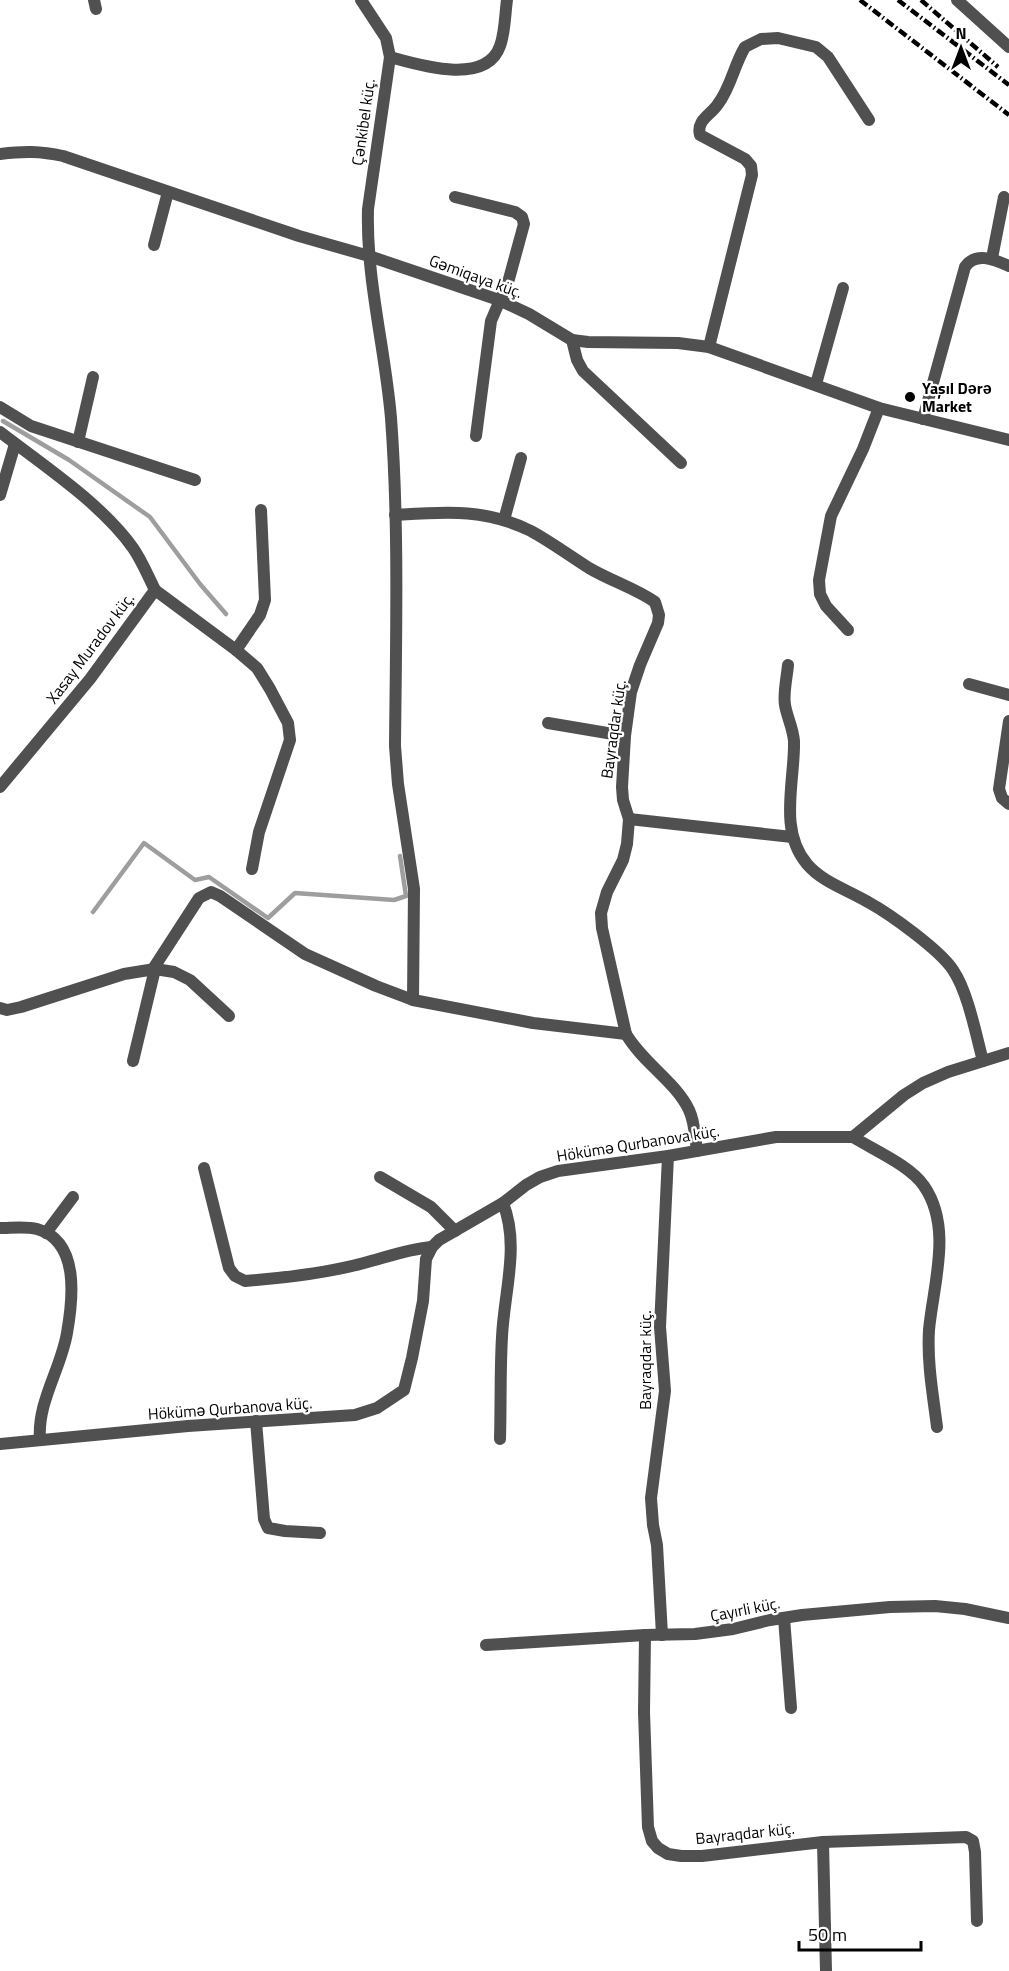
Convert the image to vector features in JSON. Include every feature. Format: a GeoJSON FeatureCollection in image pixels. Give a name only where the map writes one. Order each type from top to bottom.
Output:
{"type":"FeatureCollection","features":[{"type":"Feature","properties":{"kind":"street","name":"Çənkibel küç."},"geometry":{"type":"LineString","coordinates":[[361,0],[386,38],[390,57],[368,209],[369,256],[370,278],[386,365],[391,420],[395,515],[395,746],[398,784],[414,890],[412,1000]]}},
{"type":"Feature","properties":{"kind":"street"},"geometry":{"type":"LineString","coordinates":[[390,57],[424,66],[479,68],[489,63],[500,46],[507,0]]}},
{"type":"Feature","properties":{"kind":"street"},"geometry":{"type":"LineString","coordinates":[[957,0],[1009,47]]}},
{"type":"Feature","properties":{"kind":"street"},"geometry":{"type":"LineString","coordinates":[[709,347],[752,175],[751,166],[745,159],[700,135],[698,128],[726,93],[744,47],[760,39],[778,38],[816,47],[828,57],[869,120]]}},
{"type":"Feature","properties":{"kind":"street","name":"Gəmiqaya küç."},"geometry":{"type":"LineString","coordinates":[[0,154],[24,150],[63,156],[299,236],[369,256],[499,300],[529,314],[572,340],[678,343],[709,347],[879,408],[1009,440]]}},
{"type":"Feature","properties":{"kind":"street"},"geometry":{"type":"LineString","coordinates":[[154,245],[168,192]]}},
{"type":"Feature","properties":{"kind":"street"},"geometry":{"type":"LineString","coordinates":[[455,196],[515,212],[522,217],[524,224],[509,279],[491,321],[476,436]]}},
{"type":"Feature","properties":{"kind":"street"},"geometry":{"type":"LineString","coordinates":[[992,258],[1004,197]]}},
{"type":"Feature","properties":{"kind":"street"},"geometry":{"type":"LineString","coordinates":[[923,419],[965,267],[969,261],[979,258],[992,258],[1009,266]]}},
{"type":"Feature","properties":{"kind":"street"},"geometry":{"type":"LineString","coordinates":[[816,384],[843,288]]}},
{"type":"Feature","properties":{"kind":"street"},"geometry":{"type":"LineString","coordinates":[[572,340],[577,360],[583,371],[681,463]]}},
{"type":"Feature","properties":{"kind":"street"},"geometry":{"type":"LineString","coordinates":[[78,441],[93,377]]}},
{"type":"Feature","properties":{"kind":"street"},"geometry":{"type":"LineString","coordinates":[[0,407],[31,426],[195,480]]}},
{"type":"Feature","properties":{"kind":"street"},"geometry":{"type":"LineString","coordinates":[[848,630],[826,606],[820,594],[819,580],[831,516],[863,449],[879,408]]}},
{"type":"Feature","properties":{"kind":"street","name":"Xasay Muradov küç."},"geometry":{"type":"LineString","coordinates":[[0,432],[106,517],[132,547],[155,590],[90,679],[0,787]]}},
{"type":"Feature","properties":{"kind":"street"},"geometry":{"type":"LineString","coordinates":[[0,495],[15,444]]}},
{"type":"Feature","properties":{"kind":"street"},"geometry":{"type":"LineString","coordinates":[[504,520],[520,458]]}},
{"type":"Feature","properties":{"kind":"street"},"geometry":{"type":"LineString","coordinates":[[236,650],[260,615],[265,600],[261,510]]}},
{"type":"Feature","properties":{"kind":"street","name":"Bayraqdar küç."},"geometry":{"type":"LineString","coordinates":[[395,515],[453,511],[504,520],[531,531],[592,570],[642,592],[655,602],[659,615],[658,624],[631,692],[622,787],[622,800],[629,819],[627,844],[623,860],[607,892],[601,913],[602,928],[626,1034],[645,1061],[681,1097],[690,1112],[697,1151]]}},
{"type":"Feature","properties":{"kind":"street"},"geometry":{"type":"LineString","coordinates":[[155,590],[257,668],[288,723],[290,740],[258,832],[252,869]]}},
{"type":"Feature","properties":{"kind":"street"},"geometry":{"type":"LineString","coordinates":[[788,665],[785,705],[794,736],[790,813],[795,846],[807,864],[820,876],[869,902],[904,926],[953,970],[964,993],[983,1061]]}},
{"type":"Feature","properties":{"kind":"street"},"geometry":{"type":"LineString","coordinates":[[969,684],[1009,695]]}},
{"type":"Feature","properties":{"kind":"street"},"geometry":{"type":"LineString","coordinates":[[1009,721],[999,789],[1002,798],[1009,804]]}},
{"type":"Feature","properties":{"kind":"street"},"geometry":{"type":"LineString","coordinates":[[548,723],[626,736]]}},
{"type":"Feature","properties":{"kind":"street"},"geometry":{"type":"LineString","coordinates":[[0,766],[10,776]]}},
{"type":"Feature","properties":{"kind":"street"},"geometry":{"type":"LineString","coordinates":[[629,819],[792,837]]}},
{"type":"Feature","properties":{"kind":"street"},"geometry":{"type":"LineString","coordinates":[[133,1061],[154,969],[199,898],[211,892],[305,954],[412,1000],[533,1023],[626,1034]]}},
{"type":"Feature","properties":{"kind":"street"},"geometry":{"type":"LineString","coordinates":[[0,1008],[7,1010],[21,1007],[124,974],[154,969],[174,972],[190,980],[229,1016]]}},
{"type":"Feature","properties":{"kind":"street"},"geometry":{"type":"LineString","coordinates":[[936,1427],[929,1359],[929,1330],[938,1266],[939,1231],[933,1203],[924,1185],[909,1171],[853,1137],[904,1095],[923,1083],[1009,1053]]}},
{"type":"Feature","properties":{"kind":"street","name":"Hökümə Qurbanova küç."},"geometry":{"type":"LineString","coordinates":[[0,1444],[256,1421],[355,1415],[377,1408],[404,1390],[423,1300],[426,1259],[432,1248],[439,1240],[477,1220],[540,1177],[558,1171],[668,1156],[776,1137],[853,1137]]}},
{"type":"Feature","properties":{"kind":"street","name":"Bayraqdar küç."},"geometry":{"type":"LineString","coordinates":[[662,1635],[657,1545],[652,1525],[651,1498],[665,1391],[660,1327],[668,1156]]}},
{"type":"Feature","properties":{"kind":"street"},"geometry":{"type":"LineString","coordinates":[[204,1168],[229,1268],[235,1276],[245,1281],[315,1272],[364,1263],[412,1249],[432,1248]]}},
{"type":"Feature","properties":{"kind":"street"},"geometry":{"type":"LineString","coordinates":[[380,1177],[431,1207],[455,1231]]}},
{"type":"Feature","properties":{"kind":"street"},"geometry":{"type":"LineString","coordinates":[[46,1233],[73,1197]]}},
{"type":"Feature","properties":{"kind":"street"},"geometry":{"type":"LineString","coordinates":[[500,1439],[502,1336],[512,1246],[509,1218],[503,1203]]}},
{"type":"Feature","properties":{"kind":"street"},"geometry":{"type":"LineString","coordinates":[[0,1228],[36,1229],[46,1233],[55,1238],[63,1248],[69,1262],[71,1288],[67,1335],[41,1417],[40,1440]]}},
{"type":"Feature","properties":{"kind":"street"},"geometry":{"type":"LineString","coordinates":[[256,1421],[264,1519],[268,1528],[320,1533]]}},
{"type":"Feature","properties":{"kind":"street","name":"Çayırli küç."},"geometry":{"type":"LineString","coordinates":[[486,1645],[695,1634],[733,1629],[784,1618],[890,1607],[935,1606],[965,1609],[1009,1618]]}},
{"type":"Feature","properties":{"kind":"street"},"geometry":{"type":"LineString","coordinates":[[784,1618],[791,1708]]}},
{"type":"Feature","properties":{"kind":"street","name":"Bayraqdar küç."},"geometry":{"type":"LineString","coordinates":[[645,1635],[644,1712],[648,1827],[652,1841],[658,1848],[668,1854],[702,1856],[823,1842],[966,1837],[973,1841],[975,1852],[977,1921]]}},
{"type":"Feature","properties":{"kind":"street"},"geometry":{"type":"LineString","coordinates":[[823,1842],[826,1971]]}},
{"type":"Feature","properties":{"kind":"waterway"},"geometry":{"type":"LineString","coordinates":[[3,421],[69,460],[150,517],[200,584],[226,614]]}},
{"type":"Feature","properties":{"kind":"waterway"},"geometry":{"type":"LineString","coordinates":[[93,912],[144,843],[195,880],[209,877],[268,918],[295,893],[394,900],[406,896],[400,856]]}},
{"type":"Feature","properties":{"kind":"railway"},"geometry":{"type":"LineString","coordinates":[[860,0],[1009,115]]}},
{"type":"Feature","properties":{"kind":"railway"},"geometry":{"type":"LineString","coordinates":[[898,0],[1009,85]]}},
{"type":"Feature","properties":{"kind":"railway"},"geometry":{"type":"LineString","coordinates":[[921,0],[998,67]]}},
{"type":"Feature","properties":{"kind":"place","name":"Yaşıl Dərə Market"},"geometry":{"type":"Point","coordinates":[910,397]}}]}
